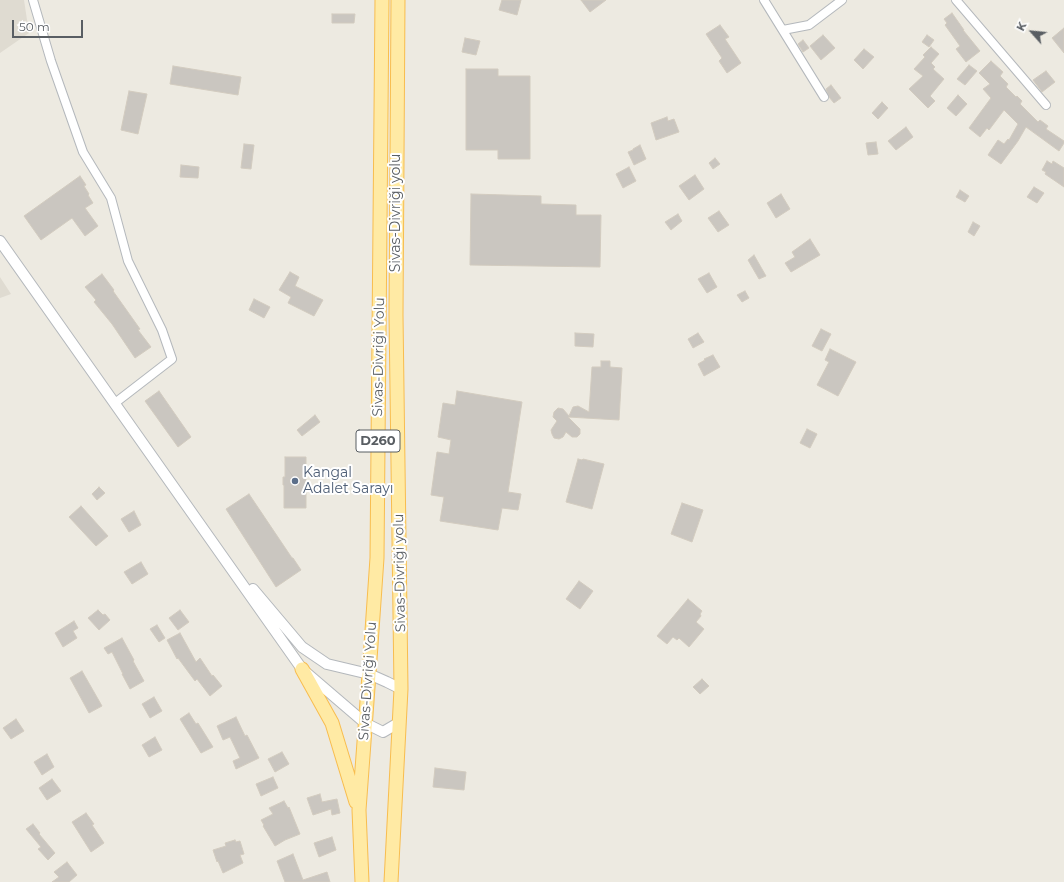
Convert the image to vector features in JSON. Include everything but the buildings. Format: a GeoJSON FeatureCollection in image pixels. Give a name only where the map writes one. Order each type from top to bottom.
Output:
{"type":"FeatureCollection","features":[{"type":"Feature","properties":{"kind":"main road","name":"Sivas-Divriği Yolu"},"geometry":{"type":"LineString","coordinates":[[362,882],[359,810],[377,558],[382,0]]}},
{"type":"Feature","properties":{"kind":"main road","name":"Sivas-Divriği yolu"},"geometry":{"type":"LineString","coordinates":[[391,882],[401,689],[396,314],[398,0]]}},
{"type":"Feature","properties":{"kind":"main road"},"geometry":{"type":"LineString","coordinates":[[302,670],[332,723],[359,810]]}},
{"type":"Feature","properties":{"kind":"street"},"geometry":{"type":"LineString","coordinates":[[33,0],[83,152],[111,198],[128,261],[162,330],[172,359],[115,403]]}},
{"type":"Feature","properties":{"kind":"street"},"geometry":{"type":"LineString","coordinates":[[764,0],[824,97]]}},
{"type":"Feature","properties":{"kind":"street"},"geometry":{"type":"LineString","coordinates":[[783,30],[809,25],[842,0]]}},
{"type":"Feature","properties":{"kind":"street"},"geometry":{"type":"LineString","coordinates":[[956,0],[1046,105]]}},
{"type":"Feature","properties":{"kind":"street"},"geometry":{"type":"LineString","coordinates":[[0,241],[302,670],[365,723],[383,732],[400,722]]}},
{"type":"Feature","properties":{"kind":"street"},"geometry":{"type":"LineString","coordinates":[[209,537],[302,647],[327,664],[369,674],[401,689]]}},
{"type":"Feature","properties":{"kind":"shaded area"},"geometry":{"type":"Polygon","coordinates":[[[0,0],[24,0],[29,33],[0,53],[0,0]]]}},
{"type":"Feature","properties":{"kind":"shaded area"},"geometry":{"type":"Polygon","coordinates":[[[0,277],[11,294],[0,298],[0,277]]]}},
{"type":"Feature","properties":{"kind":"place","name":"Kangal Adalet Sarayı"},"geometry":{"type":"Point","coordinates":[295,481]}}]}
